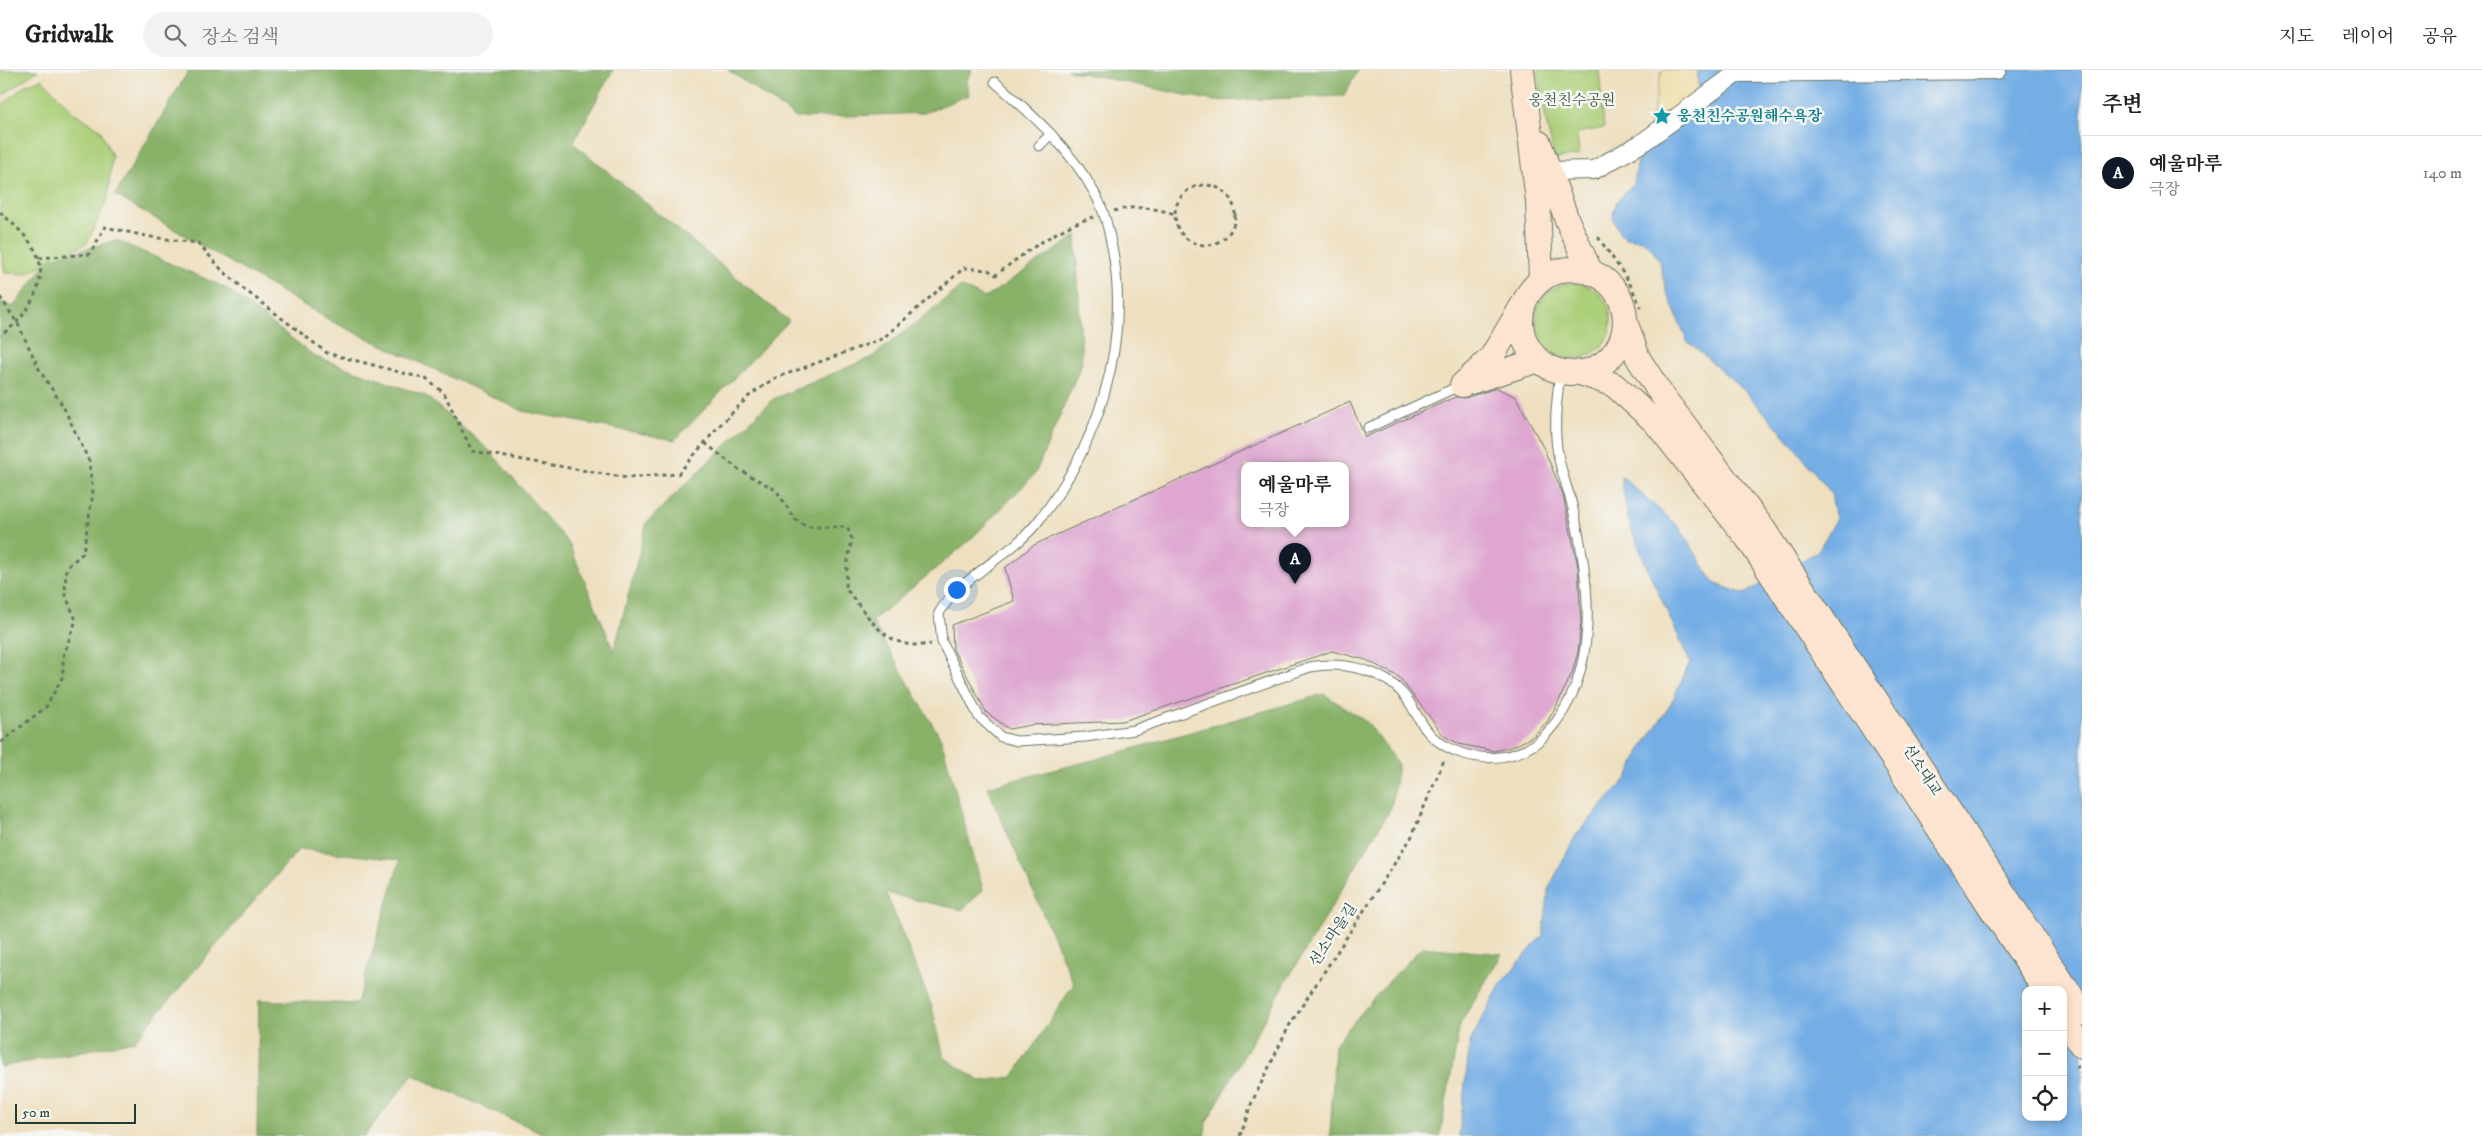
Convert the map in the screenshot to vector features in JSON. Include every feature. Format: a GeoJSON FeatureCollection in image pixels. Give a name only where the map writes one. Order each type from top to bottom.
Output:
{"type":"FeatureCollection","features":[{"type":"Feature","properties":{"kind":"street"},"geometry":{"type":"LineString","coordinates":[[1522,70],[1538,201],[1541,280]]}},
{"type":"Feature","properties":{"kind":"street"},"geometry":{"type":"LineString","coordinates":[[1549,171],[1594,170],[1642,143],[1737,73],[1997,70]]}},
{"type":"Feature","properties":{"kind":"street"},"geometry":{"type":"LineString","coordinates":[[1526,104],[1566,220],[1591,273]]}},
{"type":"Feature","properties":{"kind":"street"},"geometry":{"type":"LineString","coordinates":[[1462,385],[1490,358],[1526,300],[1541,280],[1560,271],[1571,269],[1591,273],[1612,286],[1633,315],[1638,358],[1660,394],[1755,533]]}},
{"type":"Feature","properties":{"kind":"street"},"geometry":{"type":"LineString","coordinates":[[1526,300],[1521,321],[1523,336],[1529,349],[1539,360],[1570,372],[1614,385],[1655,422],[1755,533]]}},
{"type":"Feature","properties":{"kind":"street"},"geometry":{"type":"LineString","coordinates":[[1570,372],[1592,370],[1612,356],[1620,345],[1633,315]]}},
{"type":"Feature","properties":{"kind":"street"},"geometry":{"type":"LineString","coordinates":[[1462,385],[1539,360]]}},
{"type":"Feature","properties":{"kind":"street","name":"선소대교"},"geometry":{"type":"LineString","coordinates":[[1755,533],[2042,986]]}},
{"type":"Feature","properties":{"kind":"street","name":"선소대교"},"geometry":{"type":"LineString","coordinates":[[1755,533],[2082,1012]]}},
{"type":"Feature","properties":{"kind":"street"},"geometry":{"type":"LineString","coordinates":[[2067,1024],[2082,1046]]}},
{"type":"Feature","properties":{"kind":"lane"},"geometry":{"type":"LineString","coordinates":[[995,82],[1051,134],[1082,170],[1104,214],[1117,277],[1117,320],[1111,371],[1097,420],[1077,463],[1034,527],[946,602],[939,613],[942,642],[979,718],[1001,737],[1017,741],[1085,737],[1134,730],[1310,667],[1338,664],[1367,672],[1386,680],[1403,694],[1432,736],[1448,749],[1492,758],[1508,756],[1527,750],[1543,738],[1558,719],[1579,673],[1586,635],[1588,607],[1583,556],[1573,507],[1558,453],[1555,414],[1570,372]]}},
{"type":"Feature","properties":{"kind":"lane"},"geometry":{"type":"LineString","coordinates":[[1039,146],[1051,134]]}},
{"type":"Feature","properties":{"kind":"lane"},"geometry":{"type":"LineString","coordinates":[[1368,428],[1462,385]]}},
{"type":"Feature","properties":{"kind":"path"},"geometry":{"type":"LineString","coordinates":[[1209,185],[1227,194],[1236,212],[1235,222],[1225,239],[1216,244],[1202,246],[1187,240],[1180,233],[1174,214],[1177,204],[1190,189],[1209,185]]}},
{"type":"Feature","properties":{"kind":"path"},"geometry":{"type":"LineString","coordinates":[[39,258],[90,254],[105,227],[151,237],[198,243],[221,269],[245,290],[326,353],[426,379],[444,393],[472,451],[627,478],[678,474],[719,426],[748,396],[773,379],[882,339],[964,268],[988,270],[996,275],[1036,247],[1079,221],[1122,209],[1156,208],[1174,214]]}},
{"type":"Feature","properties":{"kind":"path"},"geometry":{"type":"LineString","coordinates":[[0,212],[30,240],[39,258],[41,282],[18,324],[0,335]]}},
{"type":"Feature","properties":{"kind":"path"},"geometry":{"type":"LineString","coordinates":[[1594,231],[1628,280],[1639,300],[1633,315]]}},
{"type":"Feature","properties":{"kind":"path"},"geometry":{"type":"LineString","coordinates":[[0,296],[18,324],[40,371],[63,406],[89,461],[93,493],[83,553],[66,568],[65,594],[76,620],[63,657],[63,676],[46,707],[0,743]]}},
{"type":"Feature","properties":{"kind":"path"},"geometry":{"type":"LineString","coordinates":[[705,443],[738,469],[776,490],[795,519],[806,528],[847,527],[852,539],[847,565],[846,589],[886,637],[914,646],[942,642]]}},
{"type":"Feature","properties":{"kind":"path","name":"선소마을길"},"geometry":{"type":"LineString","coordinates":[[1240,1136],[1252,1102],[1289,1026],[1412,838],[1448,749]]}},
{"type":"Feature","properties":{"kind":"green space"},"geometry":{"type":"Polygon","coordinates":[[[0,70],[38,70],[0,97],[0,70]]]}},
{"type":"Feature","properties":{"kind":"green space"},"geometry":{"type":"Polygon","coordinates":[[[189,70],[613,70],[573,143],[789,321],[675,440],[523,411],[333,322],[115,195],[189,70]]]}},
{"type":"Feature","properties":{"kind":"green space"},"geometry":{"type":"Polygon","coordinates":[[[728,70],[972,70],[967,80],[969,95],[924,113],[796,118],[728,70]]]}},
{"type":"Feature","properties":{"kind":"green space"},"geometry":{"type":"Polygon","coordinates":[[[1067,70],[1358,70],[1344,96],[1214,101],[1067,70]]]}},
{"type":"Feature","properties":{"kind":"green space","name":"웅천친수공원"},"geometry":{"type":"Polygon","coordinates":[[[1538,70],[1599,70],[1604,128],[1577,133],[1579,155],[1555,159],[1547,126],[1538,70]]]}},
{"type":"Feature","properties":{"kind":"green space"},"geometry":{"type":"Polygon","coordinates":[[[42,79],[73,112],[100,129],[112,156],[108,197],[87,243],[25,274],[5,273],[0,244],[0,107],[24,86],[42,79]]]}},
{"type":"Feature","properties":{"kind":"green space"},"geometry":{"type":"Polygon","coordinates":[[[1076,236],[1082,363],[1035,474],[969,541],[872,621],[941,739],[983,890],[962,910],[886,893],[932,1007],[944,1057],[980,1081],[1013,1077],[1074,984],[987,787],[1093,760],[1324,694],[1368,723],[1398,764],[1391,808],[1277,997],[1206,1123],[1205,1136],[549,1136],[413,1075],[364,1136],[257,1136],[259,1000],[357,1004],[400,860],[299,849],[134,1041],[0,1067],[0,301],[13,307],[50,259],[116,240],[224,287],[316,357],[426,396],[489,450],[569,544],[614,651],[647,522],[773,399],[872,357],[961,287],[985,298],[1076,236]]]}},
{"type":"Feature","properties":{"kind":"green space"},"geometry":{"type":"Polygon","coordinates":[[[1566,283],[1580,283],[1594,289],[1605,300],[1611,314],[1608,336],[1600,348],[1580,359],[1566,359],[1552,353],[1541,342],[1535,328],[1535,314],[1541,300],[1552,289],[1566,283]]]}},
{"type":"Feature","properties":{"kind":"green space"},"geometry":{"type":"Polygon","coordinates":[[[1422,947],[1502,954],[1460,1024],[1440,1136],[1330,1136],[1335,1044],[1380,991],[1422,947]]]}},
{"type":"Feature","properties":{"kind":"sand","name":"웅천친수공원해수욕장"},"geometry":{"type":"Polygon","coordinates":[[[1662,70],[1698,70],[1698,97],[1647,136],[1662,70]]]}},
{"type":"Feature","properties":{"kind":"water"},"geometry":{"type":"Polygon","coordinates":[[[1698,70],[2082,70],[2082,1136],[1459,1136],[1470,1042],[1502,982],[1543,935],[1549,888],[1576,835],[1628,777],[1640,751],[1671,704],[1690,662],[1648,570],[1628,520],[1621,476],[1679,527],[1714,583],[1744,594],[1818,551],[1836,520],[1831,493],[1788,439],[1745,391],[1687,341],[1666,290],[1659,260],[1652,249],[1642,240],[1626,238],[1620,234],[1613,214],[1616,203],[1633,184],[1642,143],[1698,97],[1698,70]]]}},
{"type":"Feature","properties":{"kind":"building"},"geometry":{"type":"Polygon","coordinates":[[[1497,388],[1516,397],[1544,449],[1563,495],[1578,567],[1581,622],[1578,652],[1572,673],[1556,707],[1547,722],[1532,737],[1514,746],[1494,751],[1459,744],[1444,736],[1399,677],[1366,660],[1332,651],[1123,721],[1031,725],[1009,729],[986,712],[953,649],[952,625],[1014,601],[1005,568],[1034,545],[1350,402],[1365,437],[1455,397],[1465,398],[1497,388]]]}},
{"type":"Feature","properties":{"kind":"place","name":"웅천친수공원해수욕장"},"geometry":{"type":"Point","coordinates":[1662,116]}},
{"type":"Feature","properties":{"kind":"place","name":"예울마루"},"geometry":{"type":"Point","coordinates":[1295,584]}}]}
